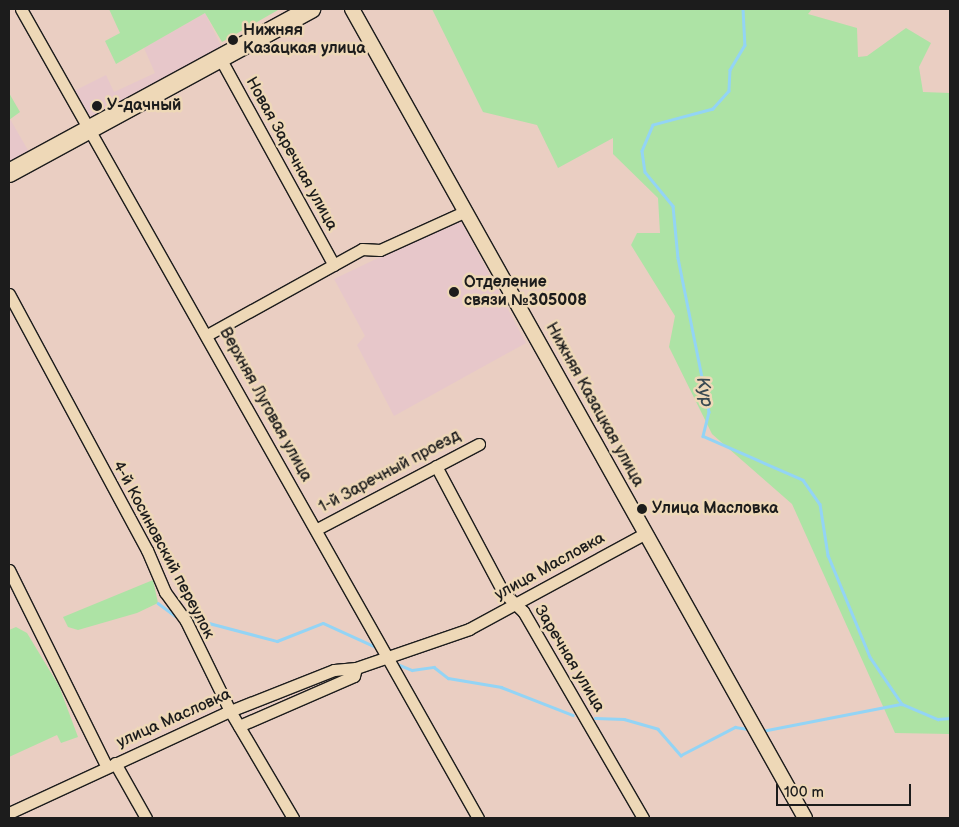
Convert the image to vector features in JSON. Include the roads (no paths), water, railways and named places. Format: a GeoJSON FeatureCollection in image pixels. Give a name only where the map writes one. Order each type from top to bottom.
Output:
{"type":"FeatureCollection","features":[{"type":"Feature","properties":{"kind":"main road"},"geometry":{"type":"LineString","coordinates":[[9,173],[311,9]]}},
{"type":"Feature","properties":{"kind":"street","name":"Верхняя Луговая улица"},"geometry":{"type":"LineString","coordinates":[[21,9],[317,529],[386,656],[478,818]]}},
{"type":"Feature","properties":{"kind":"street","name":"Нижняя Казацкая улица"},"geometry":{"type":"LineString","coordinates":[[352,9],[805,818]]}},
{"type":"Feature","properties":{"kind":"street","name":"Новая Заречная улица"},"geometry":{"type":"LineString","coordinates":[[220,58],[334,265]]}},
{"type":"Feature","properties":{"kind":"street"},"geometry":{"type":"LineString","coordinates":[[207,335],[362,249],[380,250],[466,211]]}},
{"type":"Feature","properties":{"kind":"street","name":"4-й Косиновский переулок"},"geometry":{"type":"LineString","coordinates":[[9,294],[230,711],[292,818]]}},
{"type":"Feature","properties":{"kind":"street","name":"1-й Заречный проезд"},"geometry":{"type":"LineString","coordinates":[[317,529],[479,444]]}},
{"type":"Feature","properties":{"kind":"street","name":"Заречная улица"},"geometry":{"type":"LineString","coordinates":[[436,466],[503,592],[514,605],[523,611],[643,818]]}},
{"type":"Feature","properties":{"kind":"street","name":"улица Масловка"},"geometry":{"type":"LineString","coordinates":[[9,813],[230,711],[334,670],[356,668],[386,656],[440,641],[514,605],[646,533]]}},
{"type":"Feature","properties":{"kind":"street"},"geometry":{"type":"LineString","coordinates":[[9,570],[111,765],[146,818]]}},
{"type":"Feature","properties":{"kind":"street","name":"улица Масловка"},"geometry":{"type":"LineString","coordinates":[[239,726],[345,681],[354,676],[356,668]]}},
{"type":"Feature","properties":{"kind":"waterway","name":"Кур"},"geometry":{"type":"LineString","coordinates":[[743,9],[745,45],[730,70],[729,91],[713,109],[653,125],[642,151],[645,172],[673,206],[678,258],[709,412],[703,436],[803,480],[820,504],[828,555],[870,657],[902,704],[938,719],[950,718]]}},
{"type":"Feature","properties":{"kind":"waterway"},"geometry":{"type":"LineString","coordinates":[[158,603],[175,616]]}},
{"type":"Feature","properties":{"kind":"waterway"},"geometry":{"type":"LineString","coordinates":[[190,618],[277,641],[323,623],[376,647]]}},
{"type":"Feature","properties":{"kind":"waterway"},"geometry":{"type":"LineString","coordinates":[[397,664],[412,670],[434,667],[448,678],[501,687],[573,715]]}},
{"type":"Feature","properties":{"kind":"waterway"},"geometry":{"type":"LineString","coordinates":[[762,731],[901,704]]}},
{"type":"Feature","properties":{"kind":"waterway"},"geometry":{"type":"LineString","coordinates":[[595,718],[624,719],[658,729],[681,755],[735,727],[750,729]]}},
{"type":"Feature","properties":{"kind":"place","name":"Нижняя Казацкая улица"},"geometry":{"type":"Point","coordinates":[233,40]}},
{"type":"Feature","properties":{"kind":"place","name":"У-дачный"},"geometry":{"type":"Point","coordinates":[97,106]}},
{"type":"Feature","properties":{"kind":"place","name":"Отделение связи №305008"},"geometry":{"type":"Point","coordinates":[454,292]}},
{"type":"Feature","properties":{"kind":"place","name":"Улица Масловка"},"geometry":{"type":"Point","coordinates":[642,509]}}]}
